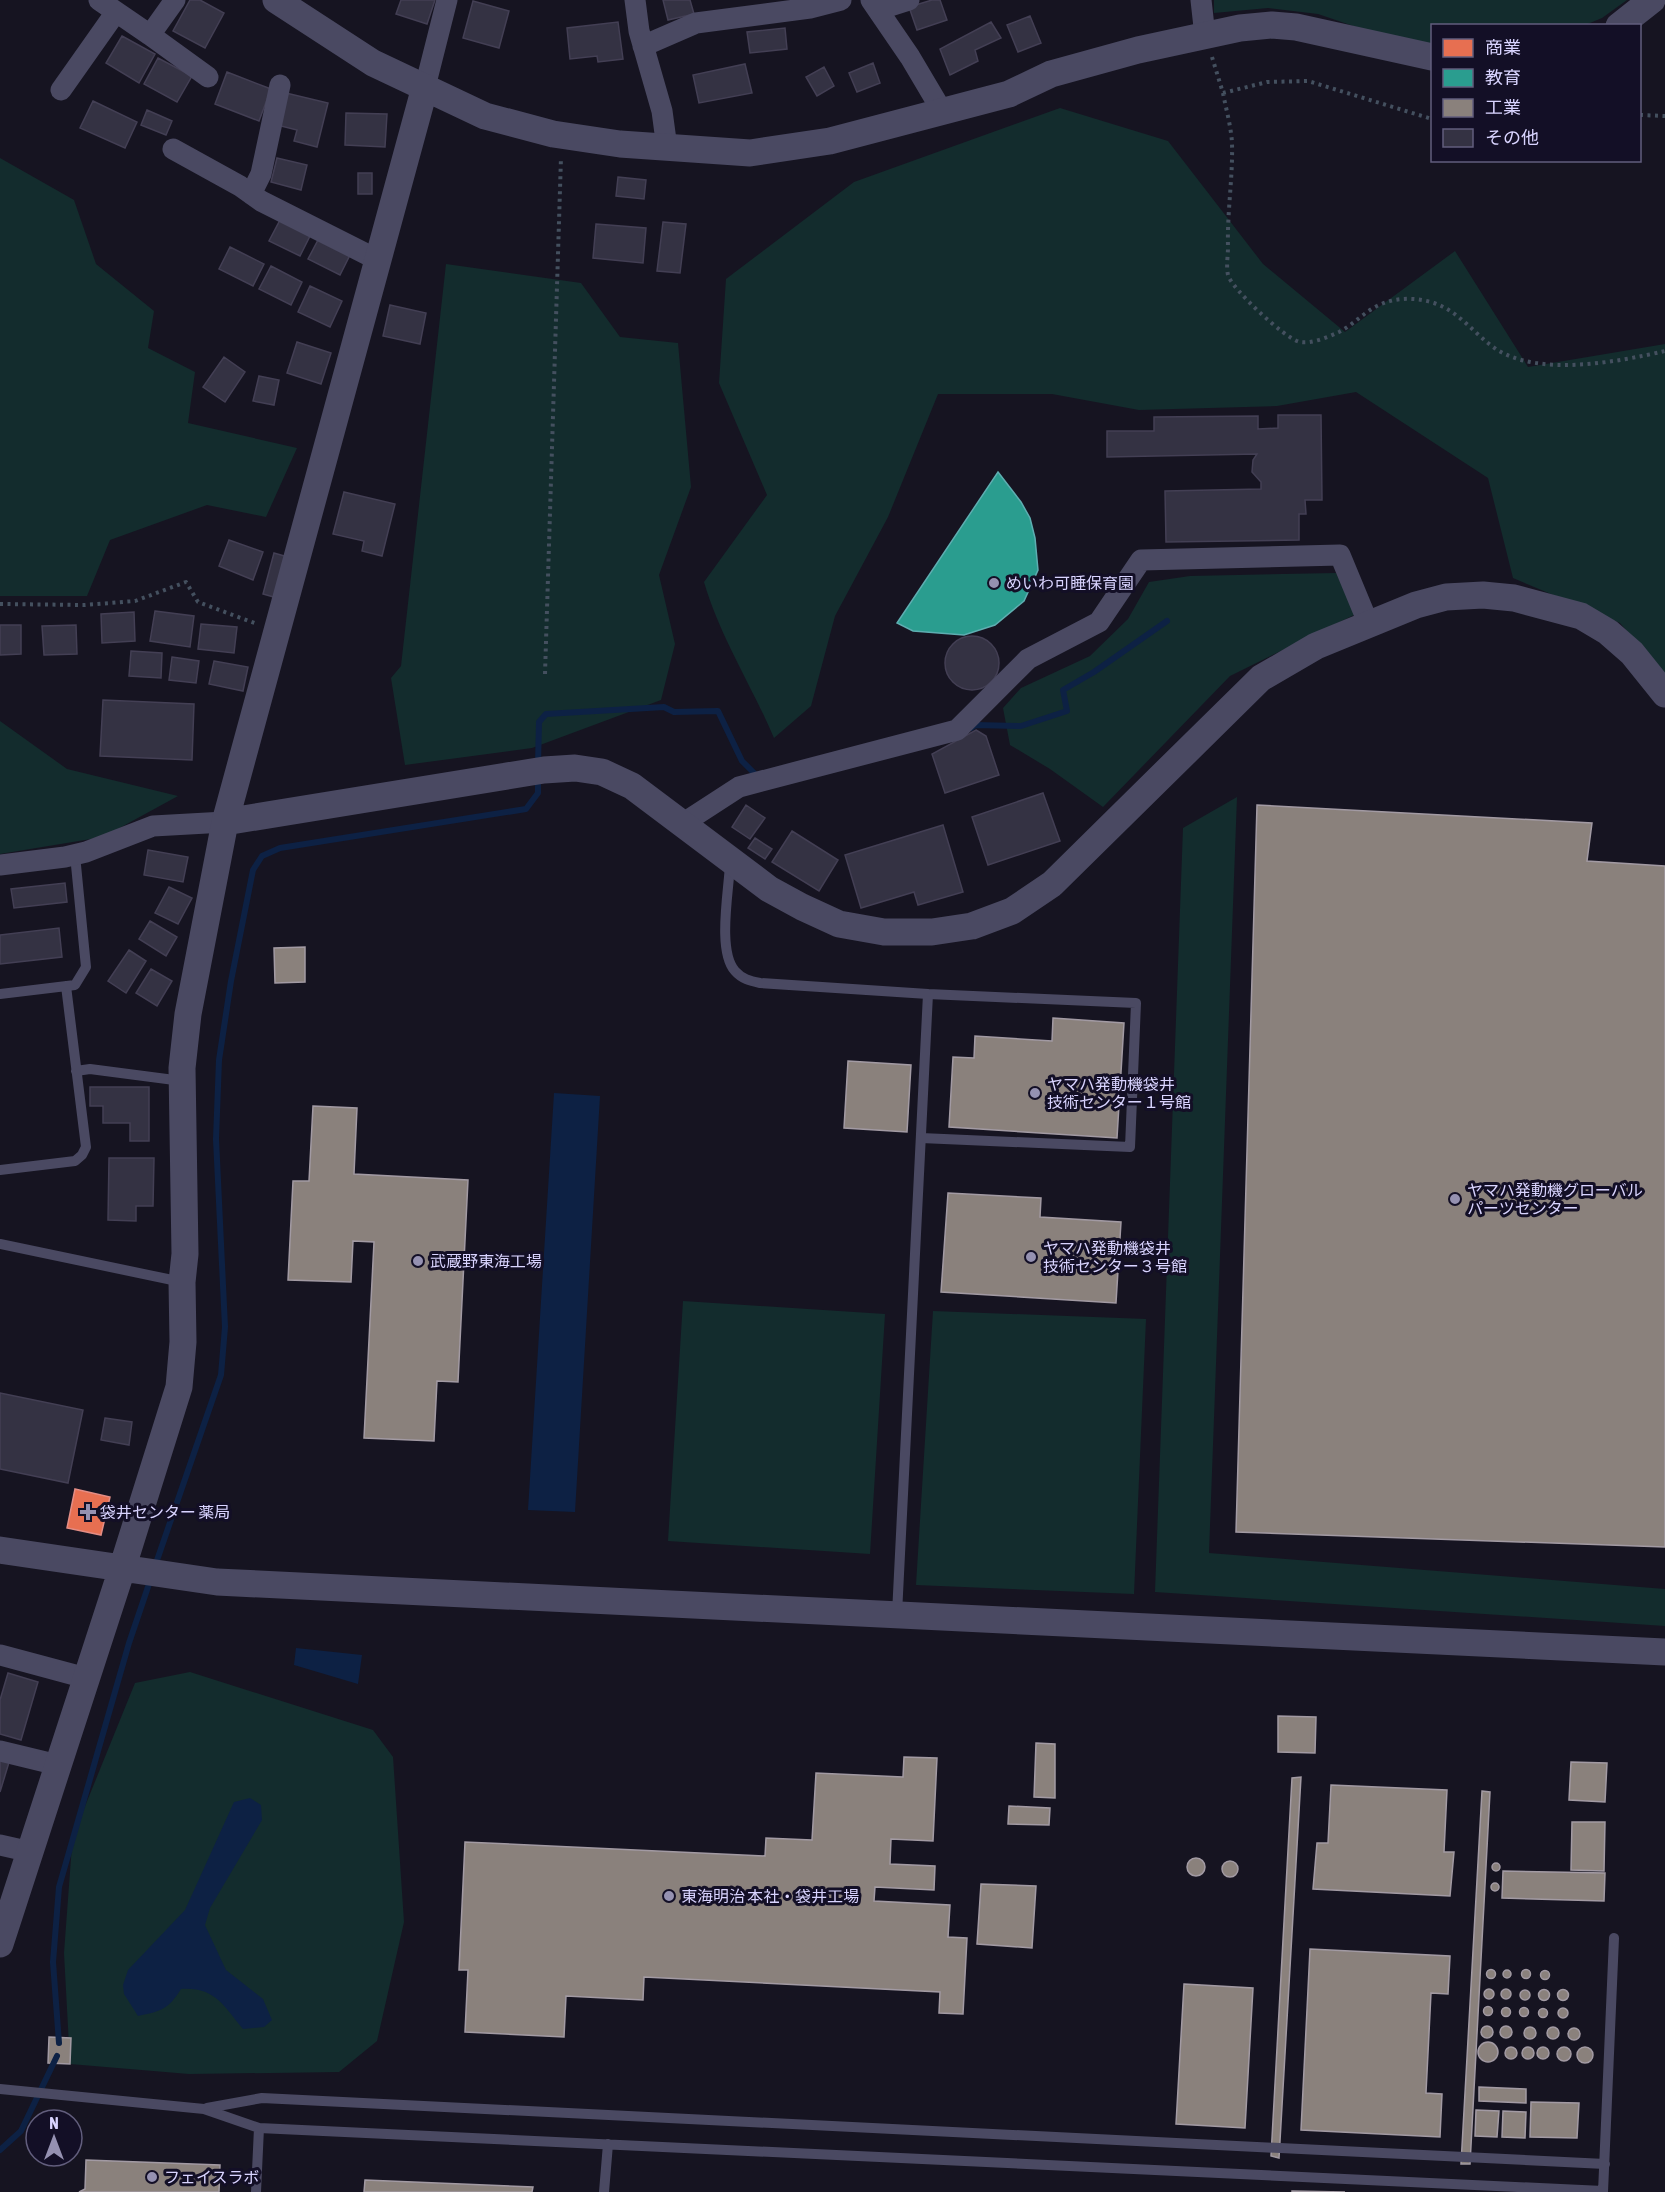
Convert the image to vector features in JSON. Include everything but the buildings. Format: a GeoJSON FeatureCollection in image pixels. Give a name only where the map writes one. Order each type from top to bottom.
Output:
{"type":"FeatureCollection","features":[{"type":"Feature","properties":{"kind":"street"},"geometry":{"type":"LineString","coordinates":[[99,0],[208,77]]}},
{"type":"Feature","properties":{"kind":"street"},"geometry":{"type":"LineString","coordinates":[[150,35],[175,0]]}},
{"type":"Feature","properties":{"kind":"street"},"geometry":{"type":"LineString","coordinates":[[276,0],[373,63],[485,117],[561,136],[620,144],[750,153],[830,141],[1009,94],[1051,74],[1138,50],[1240,28],[1272,25],[1296,27],[1431,57]]}},
{"type":"Feature","properties":{"kind":"street"},"geometry":{"type":"LineString","coordinates":[[0,1944],[179,1387],[183,1342],[182,1282],[185,1254],[182,1081],[188,1014],[225,822],[447,0]]}},
{"type":"Feature","properties":{"kind":"street"},"geometry":{"type":"LineString","coordinates":[[635,0],[639,31],[662,111],[667,148]]}},
{"type":"Feature","properties":{"kind":"street"},"geometry":{"type":"LineString","coordinates":[[643,46],[696,23],[810,8],[842,0]]}},
{"type":"Feature","properties":{"kind":"street"},"geometry":{"type":"LineString","coordinates":[[875,6],[887,7],[909,0]]}},
{"type":"Feature","properties":{"kind":"street"},"geometry":{"type":"LineString","coordinates":[[1201,0],[1205,36]]}},
{"type":"Feature","properties":{"kind":"street"},"geometry":{"type":"LineString","coordinates":[[1621,24],[1652,0]]}},
{"type":"Feature","properties":{"kind":"street"},"geometry":{"type":"LineString","coordinates":[[875,6],[910,57],[942,111]]}},
{"type":"Feature","properties":{"kind":"street"},"geometry":{"type":"LineString","coordinates":[[61,90],[116,12]]}},
{"type":"Feature","properties":{"kind":"street"},"geometry":{"type":"LineString","coordinates":[[251,194],[261,174],[280,85]]}},
{"type":"Feature","properties":{"kind":"street"},"geometry":{"type":"LineString","coordinates":[[174,149],[251,194],[378,260]]}},
{"type":"Feature","properties":{"kind":"street"},"geometry":{"type":"LineString","coordinates":[[682,824],[739,787],[957,730],[1028,659],[1099,622],[1141,560],[1340,555],[1369,625]]}},
{"type":"Feature","properties":{"kind":"street"},"geometry":{"type":"LineString","coordinates":[[0,865],[75,855],[153,826],[225,822],[544,770],[575,768],[602,772],[632,786],[769,889],[839,924],[884,932],[932,932],[972,926],[1012,911],[1052,884],[1261,678],[1316,646],[1416,605],[1446,597],[1493,596],[1546,605],[1581,616],[1608,632],[1632,653],[1665,694]]}},
{"type":"Feature","properties":{"kind":"street"},"geometry":{"type":"LineString","coordinates":[[0,1550],[217,1582],[1665,1652]]}},
{"type":"Feature","properties":{"kind":"street"},"geometry":{"type":"LineString","coordinates":[[0,1655],[86,1678]]}},
{"type":"Feature","properties":{"kind":"street"},"geometry":{"type":"LineString","coordinates":[[0,1751],[58,1765]]}},
{"type":"Feature","properties":{"kind":"street"},"geometry":{"type":"LineString","coordinates":[[0,1845],[31,1852]]}},
{"type":"Feature","properties":{"kind":"lane"},"geometry":{"type":"LineString","coordinates":[[0,994],[75,985],[86,967],[75,855]]}},
{"type":"Feature","properties":{"kind":"lane"},"geometry":{"type":"LineString","coordinates":[[730,860],[726,938],[728,958],[734,970],[744,979],[760,983],[928,994],[1136,1003],[1130,1147],[921,1138]]}},
{"type":"Feature","properties":{"kind":"lane"},"geometry":{"type":"LineString","coordinates":[[0,1170],[75,1161],[86,1147],[66,986]]}},
{"type":"Feature","properties":{"kind":"lane"},"geometry":{"type":"LineString","coordinates":[[897,1614],[928,994]]}},
{"type":"Feature","properties":{"kind":"lane"},"geometry":{"type":"LineString","coordinates":[[76,1071],[90,1069],[182,1081]]}},
{"type":"Feature","properties":{"kind":"lane"},"geometry":{"type":"LineString","coordinates":[[0,1244],[182,1282]]}},
{"type":"Feature","properties":{"kind":"lane"},"geometry":{"type":"LineString","coordinates":[[0,2089],[204,2109],[259,2128],[1603,2192],[1614,1938]]}},
{"type":"Feature","properties":{"kind":"lane"},"geometry":{"type":"LineString","coordinates":[[204,2109],[262,2098],[1605,2164]]}},
{"type":"Feature","properties":{"kind":"lane"},"geometry":{"type":"LineString","coordinates":[[256,2192],[259,2128]]}},
{"type":"Feature","properties":{"kind":"lane"},"geometry":{"type":"LineString","coordinates":[[604,2192],[608,2144]]}},
{"type":"Feature","properties":{"kind":"path"},"geometry":{"type":"LineString","coordinates":[[1205,36],[1223,93],[1232,142],[1227,224],[1228,277],[1280,332],[1292,339],[1311,342],[1340,332],[1376,306],[1394,300],[1419,299],[1449,309],[1509,357],[1533,363],[1608,362],[1665,351]]}},
{"type":"Feature","properties":{"kind":"path"},"geometry":{"type":"LineString","coordinates":[[1223,93],[1268,82],[1308,81],[1431,119]]}},
{"type":"Feature","properties":{"kind":"path"},"geometry":{"type":"LineString","coordinates":[[1641,115],[1665,116]]}},
{"type":"Feature","properties":{"kind":"path"},"geometry":{"type":"LineString","coordinates":[[545,674],[561,136]]}},
{"type":"Feature","properties":{"kind":"path"},"geometry":{"type":"LineString","coordinates":[[0,604],[85,605],[135,601],[186,582],[198,602],[278,631]]}},
{"type":"Feature","properties":{"kind":"green space"},"geometry":{"type":"Polygon","coordinates":[[[1214,0],[1627,0],[1602,18],[1587,24],[1431,24],[1431,44],[1377,34],[1318,14],[1268,8],[1214,13],[1214,0]]]}},
{"type":"Feature","properties":{"kind":"green space"},"geometry":{"type":"Polygon","coordinates":[[[1060,108],[1168,141],[1263,264],[1345,332],[1455,251],[1528,367],[1665,344],[1665,675],[1620,623],[1513,578],[1488,478],[1356,392],[1277,406],[1139,410],[1052,394],[938,394],[888,517],[835,616],[811,706],[774,738],[727,642],[704,582],[767,495],[719,383],[726,279],[854,182],[1060,108]]]}},
{"type":"Feature","properties":{"kind":"green space"},"geometry":{"type":"Polygon","coordinates":[[[0,158],[74,200],[96,264],[154,311],[148,348],[195,372],[188,423],[297,448],[266,517],[207,505],[110,540],[87,596],[0,596],[0,158]]]}},
{"type":"Feature","properties":{"kind":"green space"},"geometry":{"type":"Polygon","coordinates":[[[446,264],[581,283],[620,337],[678,343],[691,487],[659,575],[675,644],[661,700],[532,748],[405,765],[391,678],[401,666],[446,264]]]}},
{"type":"Feature","properties":{"kind":"green space"},"geometry":{"type":"Polygon","coordinates":[[[1336,573],[1356,614],[1230,676],[1103,807],[1050,769],[1010,745],[1003,708],[1021,688],[1090,656],[1128,619],[1149,582],[1190,576],[1336,573]]]}},
{"type":"Feature","properties":{"kind":"green space"},"geometry":{"type":"Polygon","coordinates":[[[0,721],[67,769],[178,796],[103,837],[0,854],[0,721]]]}},
{"type":"Feature","properties":{"kind":"green space"},"geometry":{"type":"Polygon","coordinates":[[[1237,797],[1209,1553],[1665,1589],[1665,1626],[1155,1592],[1183,828],[1237,797]]]}},
{"type":"Feature","properties":{"kind":"green space"},"geometry":{"type":"Polygon","coordinates":[[[683,1301],[885,1314],[870,1554],[668,1541],[683,1301]]]}},
{"type":"Feature","properties":{"kind":"green space"},"geometry":{"type":"Polygon","coordinates":[[[933,1311],[1146,1319],[1134,1594],[916,1585],[933,1311]]]}},
{"type":"Feature","properties":{"kind":"green space"},"geometry":{"type":"Polygon","coordinates":[[[190,1672],[373,1730],[393,1757],[404,1922],[377,2041],[339,2072],[189,2074],[70,2064],[64,1953],[72,1845],[79,1821],[135,1683],[190,1672]]]}},
{"type":"Feature","properties":{"kind":"water"},"geometry":{"type":"Polygon","coordinates":[[[554,1093],[600,1096],[575,1512],[528,1510],[554,1093]]]}},
{"type":"Feature","properties":{"kind":"water"},"geometry":{"type":"Polygon","coordinates":[[[296,1648],[362,1655],[358,1684],[294,1665],[296,1648]]]}},
{"type":"Feature","properties":{"kind":"water"},"geometry":{"type":"Polygon","coordinates":[[[250,1798],[261,1805],[262,1820],[210,1908],[205,1925],[226,1970],[263,1999],[272,2020],[264,2027],[243,2029],[217,1999],[210,1994],[193,1989],[181,1989],[168,2005],[153,2013],[138,2016],[124,1994],[123,1985],[128,1970],[185,1910],[234,1802],[250,1798]]]}},
{"type":"Feature","properties":{"kind":"waterway"},"geometry":{"type":"LineString","coordinates":[[971,728],[975,725],[1021,726],[1067,711],[1063,690],[1094,672],[1167,621]]}},
{"type":"Feature","properties":{"kind":"waterway"},"geometry":{"type":"LineString","coordinates":[[538,765],[539,722],[546,714],[664,707],[674,712],[718,711],[742,761],[758,777]]}},
{"type":"Feature","properties":{"kind":"waterway"},"geometry":{"type":"LineString","coordinates":[[155,1566],[221,1375],[225,1327],[216,1139],[219,1060],[231,981],[253,870],[262,856],[280,848],[526,809],[538,793],[538,778]]}},
{"type":"Feature","properties":{"kind":"waterway"},"geometry":{"type":"LineString","coordinates":[[59,2043],[53,1962],[59,1887],[129,1643],[151,1578]]}},
{"type":"Feature","properties":{"kind":"waterway"},"geometry":{"type":"LineString","coordinates":[[0,2150],[21,2131],[57,2056]]}},
{"type":"Feature","properties":{"kind":"place","name":"めいわ可睡保育園"},"geometry":{"type":"Point","coordinates":[994,583]}},
{"type":"Feature","properties":{"kind":"place","name":"ヤマハ発動機袋井 技術センター１号館"},"geometry":{"type":"Point","coordinates":[1035,1093]}},
{"type":"Feature","properties":{"kind":"place","name":"ヤマハ発動機グローバル パーツセンター"},"geometry":{"type":"Point","coordinates":[1455,1199]}},
{"type":"Feature","properties":{"kind":"place","name":"ヤマハ発動機袋井 技術センター３号館"},"geometry":{"type":"Point","coordinates":[1031,1257]}},
{"type":"Feature","properties":{"kind":"place","name":"武蔵野東海工場"},"geometry":{"type":"Point","coordinates":[418,1261]}},
{"type":"Feature","properties":{"kind":"place","name":"袋井センター 薬局"},"geometry":{"type":"Point","coordinates":[88,1512]}},
{"type":"Feature","properties":{"kind":"place","name":"東海明治 本社・袋井工場"},"geometry":{"type":"Point","coordinates":[669,1896]}},
{"type":"Feature","properties":{"kind":"place","name":"フェイスラボ"},"geometry":{"type":"Point","coordinates":[152,2177]}}]}
